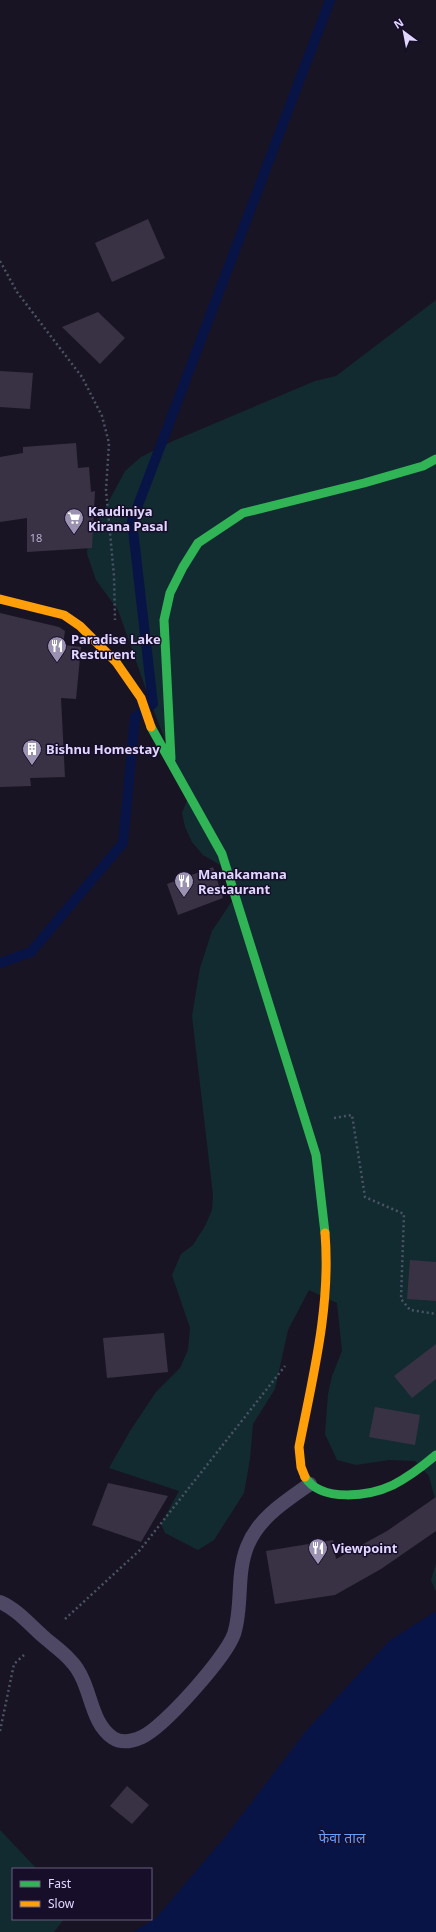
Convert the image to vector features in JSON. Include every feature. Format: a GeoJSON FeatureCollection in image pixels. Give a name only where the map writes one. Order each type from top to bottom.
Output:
{"type":"FeatureCollection","features":[{"type":"Feature","properties":{"kind":"main road"},"geometry":{"type":"LineString","coordinates":[[171,764],[164,620],[170,593],[183,567],[198,544],[220,526],[243,512],[372,481],[423,466],[436,459]]}},
{"type":"Feature","properties":{"kind":"main road"},"geometry":{"type":"LineString","coordinates":[[0,599],[64,615],[80,626],[116,662],[141,698],[148,722],[222,854],[316,1155],[324,1206],[326,1267],[323,1318],[299,1447],[299,1459],[303,1473],[310,1484],[323,1491],[340,1495],[358,1495],[393,1485],[436,1455]]}},
{"type":"Feature","properties":{"kind":"lane"},"geometry":{"type":"LineString","coordinates":[[0,1602],[19,1615],[71,1660],[83,1680],[97,1719],[104,1730],[114,1739],[128,1742],[143,1737],[161,1724],[216,1664],[233,1634],[239,1604],[241,1571],[247,1547],[258,1527],[274,1510],[310,1484]]}},
{"type":"Feature","properties":{"kind":"path"},"geometry":{"type":"LineString","coordinates":[[0,261],[17,292],[82,377],[102,416],[109,443],[106,490],[114,576],[115,623]]}},
{"type":"Feature","properties":{"kind":"path"},"geometry":{"type":"LineString","coordinates":[[352,1115],[365,1197],[404,1214],[401,1299],[410,1310],[436,1314]]}},
{"type":"Feature","properties":{"kind":"path"},"geometry":{"type":"LineString","coordinates":[[65,1619],[140,1550],[290,1361]]}},
{"type":"Feature","properties":{"kind":"path"},"geometry":{"type":"LineString","coordinates":[[0,1731],[14,1664],[24,1655]]}},
{"type":"Feature","properties":{"kind":"green space"},"geometry":{"type":"Polygon","coordinates":[[[436,300],[436,1503],[429,1476],[415,1461],[389,1460],[356,1465],[337,1460],[325,1434],[328,1394],[332,1376],[342,1351],[337,1303],[309,1290],[288,1330],[275,1389],[253,1424],[250,1459],[244,1493],[214,1540],[198,1550],[165,1533],[161,1524],[179,1491],[109,1468],[130,1431],[156,1392],[180,1368],[188,1350],[190,1328],[172,1275],[181,1254],[193,1245],[205,1226],[212,1210],[213,1195],[192,1016],[200,968],[212,931],[234,898],[220,865],[203,855],[192,842],[185,827],[182,813],[188,798],[153,709],[118,610],[96,580],[87,554],[88,540],[125,471],[141,457],[173,441],[315,381],[336,376],[436,300]]]}},
{"type":"Feature","properties":{"kind":"green space"},"geometry":{"type":"Polygon","coordinates":[[[436,1563],[436,1592],[431,1580],[436,1563]]]}},
{"type":"Feature","properties":{"kind":"green space"},"geometry":{"type":"Polygon","coordinates":[[[0,1830],[36,1868],[12,1868],[12,1920],[63,1920],[54,1932],[0,1932],[0,1830]]]}},
{"type":"Feature","properties":{"kind":"water","name":"फेवा ताल"},"geometry":{"type":"Polygon","coordinates":[[[436,1611],[436,1932],[133,1932],[156,1918],[225,1837],[306,1731],[389,1641],[436,1611]]]}},
{"type":"Feature","properties":{"kind":"building"},"geometry":{"type":"Polygon","coordinates":[[[148,219],[165,258],[112,282],[95,243],[148,219]]]}},
{"type":"Feature","properties":{"kind":"building"},"geometry":{"type":"Polygon","coordinates":[[[98,312],[125,338],[100,364],[62,327],[98,312]]]}},
{"type":"Feature","properties":{"kind":"building"},"geometry":{"type":"Polygon","coordinates":[[[0,371],[33,373],[30,409],[0,407],[0,371]]]}},
{"type":"Feature","properties":{"kind":"building"},"geometry":{"type":"Polygon","coordinates":[[[76,443],[78,468],[89,467],[91,492],[95,491],[92,548],[27,552],[27,518],[0,522],[0,457],[23,453],[23,447],[76,443]]]}},
{"type":"Feature","properties":{"kind":"building"},"geometry":{"type":"Polygon","coordinates":[[[0,613],[59,627],[65,631],[63,645],[81,647],[76,699],[61,698],[65,777],[30,778],[31,786],[0,787],[0,613]]]}},
{"type":"Feature","properties":{"kind":"building"},"geometry":{"type":"Polygon","coordinates":[[[213,867],[223,898],[178,915],[167,884],[213,867]]]}},
{"type":"Feature","properties":{"kind":"building"},"geometry":{"type":"Polygon","coordinates":[[[410,1260],[436,1262],[436,1301],[407,1299],[410,1260]]]}},
{"type":"Feature","properties":{"kind":"building"},"geometry":{"type":"Polygon","coordinates":[[[164,1333],[168,1372],[107,1378],[103,1338],[164,1333]]]}},
{"type":"Feature","properties":{"kind":"building"},"geometry":{"type":"Polygon","coordinates":[[[436,1344],[436,1379],[412,1398],[394,1376],[436,1344]]]}},
{"type":"Feature","properties":{"kind":"building"},"geometry":{"type":"Polygon","coordinates":[[[375,1407],[420,1415],[415,1445],[369,1437],[375,1407]]]}},
{"type":"Feature","properties":{"kind":"building"},"geometry":{"type":"Polygon","coordinates":[[[108,1483],[168,1496],[141,1542],[92,1525],[108,1483]]]}},
{"type":"Feature","properties":{"kind":"building"},"geometry":{"type":"Polygon","coordinates":[[[436,1497],[436,1531],[381,1569],[335,1595],[275,1604],[266,1551],[333,1540],[336,1559],[387,1531],[436,1497]]]}},
{"type":"Feature","properties":{"kind":"building"},"geometry":{"type":"Polygon","coordinates":[[[127,1786],[149,1805],[132,1824],[110,1806],[127,1786]]]}},
{"type":"Feature","properties":{"kind":"waterway"},"geometry":{"type":"LineString","coordinates":[[0,963],[31,952],[123,843],[135,717],[153,704],[132,521],[330,0]]}},
{"type":"Feature","properties":{"kind":"traffic: fast"},"geometry":{"type":"LineString","coordinates":[[171,759],[164,620],[170,593],[183,567],[198,543],[243,513],[364,483],[423,466],[436,459]]}},
{"type":"Feature","properties":{"kind":"traffic: fast"},"geometry":{"type":"LineString","coordinates":[[151,727],[222,854],[316,1155],[325,1233]]}},
{"type":"Feature","properties":{"kind":"traffic: fast"},"geometry":{"type":"LineString","coordinates":[[305,1477],[312,1485],[322,1491],[334,1494],[346,1495],[372,1492],[393,1485],[416,1471],[436,1455]]}},
{"type":"Feature","properties":{"kind":"traffic: slow"},"geometry":{"type":"LineString","coordinates":[[0,599],[64,615],[80,626],[116,662],[141,698],[151,727]]}},
{"type":"Feature","properties":{"kind":"traffic: slow"},"geometry":{"type":"LineString","coordinates":[[305,1477],[301,1467],[299,1447],[320,1341],[325,1287],[325,1233]]}},
{"type":"Feature","properties":{"kind":"place","name":"Kaudiniya Kirana Pasal"},"geometry":{"type":"Point","coordinates":[74,535]}},
{"type":"Feature","properties":{"kind":"place","name":"Paradise Lake Resturent"},"geometry":{"type":"Point","coordinates":[57,663]}},
{"type":"Feature","properties":{"kind":"place","name":"Bishnu Homestay"},"geometry":{"type":"Point","coordinates":[32,766]}},
{"type":"Feature","properties":{"kind":"place","name":"Manakamana Restaurant"},"geometry":{"type":"Point","coordinates":[184,898]}},
{"type":"Feature","properties":{"kind":"place","name":"Viewpoint"},"geometry":{"type":"Point","coordinates":[318,1565]}}]}
